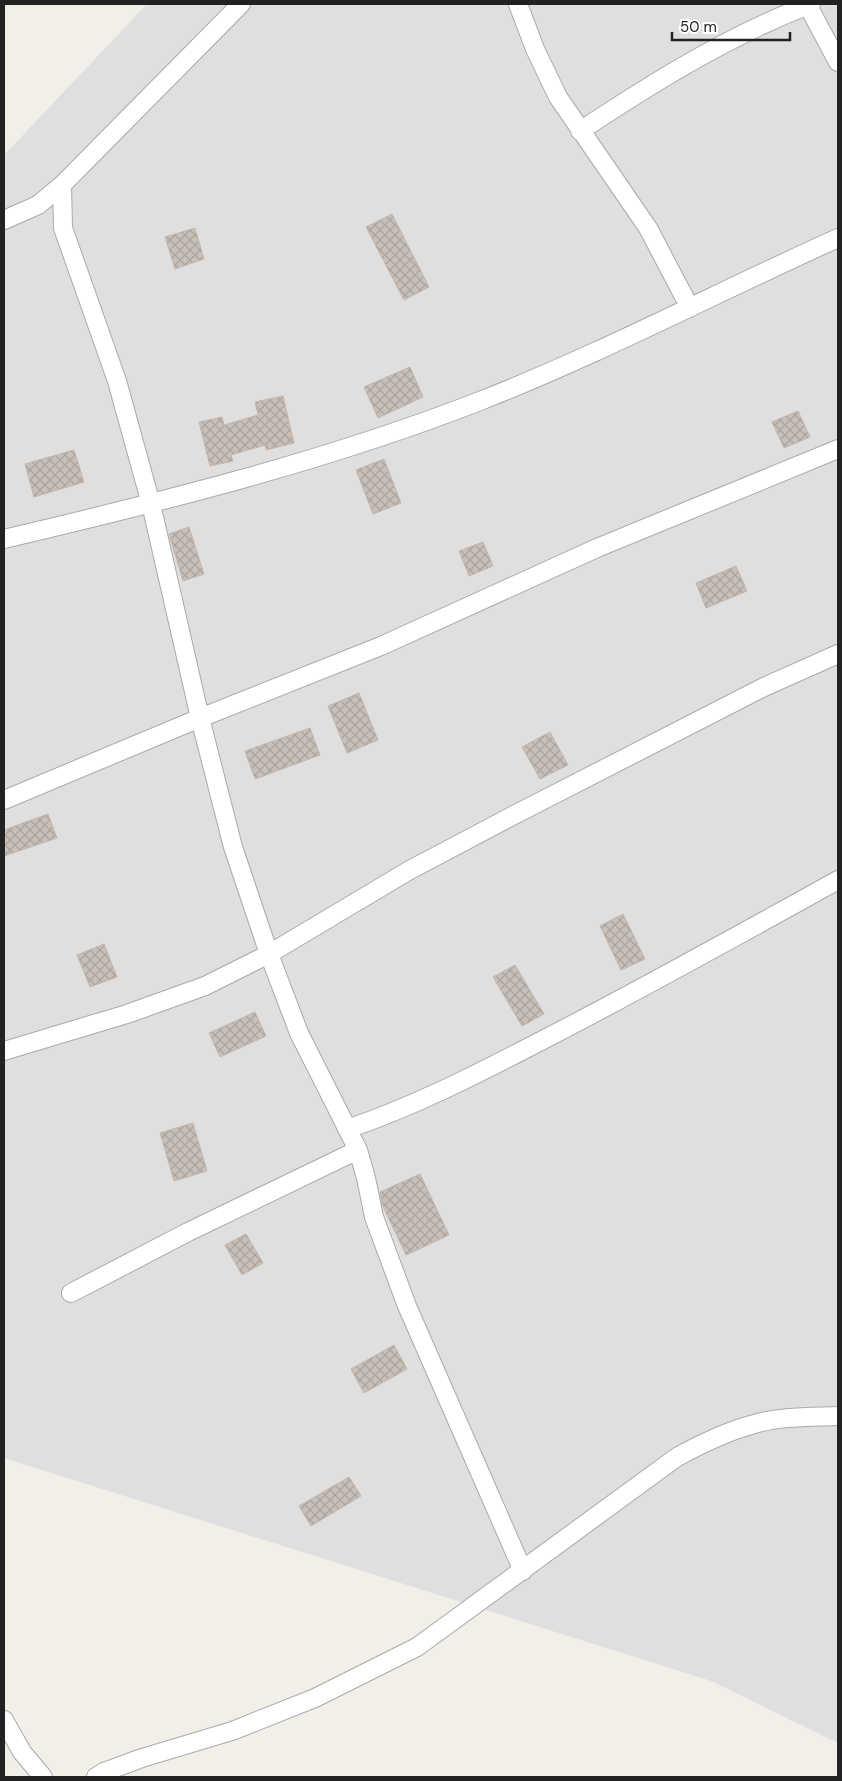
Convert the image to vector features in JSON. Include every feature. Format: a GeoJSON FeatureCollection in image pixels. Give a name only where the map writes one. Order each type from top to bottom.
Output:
{"type":"FeatureCollection","features":[{"type":"Feature","properties":{"kind":"street"},"geometry":{"type":"LineString","coordinates":[[518,4],[546,73],[558,97],[580,131],[616,178],[648,228],[690,308]]}},
{"type":"Feature","properties":{"kind":"street"},"geometry":{"type":"LineString","coordinates":[[580,131],[690,61],[742,33],[809,4],[838,62]]}},
{"type":"Feature","properties":{"kind":"street"},"geometry":{"type":"LineString","coordinates":[[4,220],[38,205],[62,184],[232,7]]}},
{"type":"Feature","properties":{"kind":"street"},"geometry":{"type":"LineString","coordinates":[[62,184],[63,228],[117,381],[151,504],[200,718],[233,847],[268,954],[300,1033],[358,1150],[374,1217],[407,1306],[523,1571]]}},
{"type":"Feature","properties":{"kind":"street"},"geometry":{"type":"LineString","coordinates":[[38,205],[63,228]]}},
{"type":"Feature","properties":{"kind":"street"},"geometry":{"type":"LineString","coordinates":[[4,539],[151,504],[249,478],[351,446],[480,401],[690,308],[838,238]]}},
{"type":"Feature","properties":{"kind":"street"},"geometry":{"type":"LineString","coordinates":[[4,800],[200,718],[381,646],[597,548],[838,449]]}},
{"type":"Feature","properties":{"kind":"street"},"geometry":{"type":"LineString","coordinates":[[4,1050],[127,1014],[205,986],[268,954],[408,871],[489,828],[755,691],[838,654]]}},
{"type":"Feature","properties":{"kind":"street"},"geometry":{"type":"LineString","coordinates":[[347,1129],[381,1118],[478,1073],[586,1018],[838,880]]}},
{"type":"Feature","properties":{"kind":"street"},"geometry":{"type":"LineString","coordinates":[[71,1293],[197,1228],[358,1150]]}},
{"type":"Feature","properties":{"kind":"street"},"geometry":{"type":"LineString","coordinates":[[96,1777],[104,1772],[142,1758],[232,1731],[365,1676],[417,1647],[677,1457],[714,1438],[752,1424],[794,1418],[838,1416]]}},
{"type":"Feature","properties":{"kind":"street"},"geometry":{"type":"LineString","coordinates":[[4,1720],[22,1752],[43,1777]]}},
{"type":"Feature","properties":{"kind":"shaded area"},"geometry":{"type":"Polygon","coordinates":[[[147,4],[838,4],[838,1743],[711,1681],[4,1458],[4,155],[147,4]]]}},
{"type":"Feature","properties":{"kind":"building"},"geometry":{"type":"Polygon","coordinates":[[[392,214],[429,287],[404,300],[366,227],[392,214]]]}},
{"type":"Feature","properties":{"kind":"building"},"geometry":{"type":"Polygon","coordinates":[[[195,228],[204,259],[175,269],[165,237],[195,228]]]}},
{"type":"Feature","properties":{"kind":"building"},"geometry":{"type":"Polygon","coordinates":[[[410,367],[423,397],[378,418],[364,387],[410,367]]]}},
{"type":"Feature","properties":{"kind":"building"},"geometry":{"type":"Polygon","coordinates":[[[283,396],[294,443],[266,450],[265,445],[231,455],[233,461],[210,466],[199,422],[222,417],[224,425],[258,415],[255,402],[283,396]]]}},
{"type":"Feature","properties":{"kind":"building"},"geometry":{"type":"Polygon","coordinates":[[[798,411],[810,437],[784,448],[772,422],[798,411]]]}},
{"type":"Feature","properties":{"kind":"building"},"geometry":{"type":"Polygon","coordinates":[[[74,450],[84,482],[34,497],[25,464],[74,450]]]}},
{"type":"Feature","properties":{"kind":"building"},"geometry":{"type":"Polygon","coordinates":[[[384,459],[401,503],[373,514],[356,470],[384,459]]]}},
{"type":"Feature","properties":{"kind":"building"},"geometry":{"type":"Polygon","coordinates":[[[189,527],[204,574],[183,581],[169,534],[189,527]]]}},
{"type":"Feature","properties":{"kind":"building"},"geometry":{"type":"Polygon","coordinates":[[[483,542],[493,566],[469,576],[459,551],[483,542]]]}},
{"type":"Feature","properties":{"kind":"building"},"geometry":{"type":"Polygon","coordinates":[[[736,566],[747,591],[706,608],[696,583],[736,566]]]}},
{"type":"Feature","properties":{"kind":"building"},"geometry":{"type":"Polygon","coordinates":[[[359,693],[378,740],[347,753],[328,706],[359,693]]]}},
{"type":"Feature","properties":{"kind":"building"},"geometry":{"type":"Polygon","coordinates":[[[310,728],[320,755],[255,779],[245,751],[310,728]]]}},
{"type":"Feature","properties":{"kind":"building"},"geometry":{"type":"Polygon","coordinates":[[[550,732],[568,765],[540,779],[522,747],[550,732]]]}},
{"type":"Feature","properties":{"kind":"building"},"geometry":{"type":"Polygon","coordinates":[[[48,814],[57,838],[4,856],[4,830],[48,814]]]}},
{"type":"Feature","properties":{"kind":"building"},"geometry":{"type":"Polygon","coordinates":[[[623,914],[645,959],[621,970],[600,926],[623,914]]]}},
{"type":"Feature","properties":{"kind":"building"},"geometry":{"type":"Polygon","coordinates":[[[104,944],[117,977],[90,987],[77,955],[104,944]]]}},
{"type":"Feature","properties":{"kind":"building"},"geometry":{"type":"Polygon","coordinates":[[[515,965],[544,1014],[522,1026],[493,977],[515,965]]]}},
{"type":"Feature","properties":{"kind":"building"},"geometry":{"type":"Polygon","coordinates":[[[255,1012],[266,1036],[220,1057],[209,1033],[255,1012]]]}},
{"type":"Feature","properties":{"kind":"building"},"geometry":{"type":"Polygon","coordinates":[[[193,1123],[207,1171],[174,1181],[160,1133],[193,1123]]]}},
{"type":"Feature","properties":{"kind":"building"},"geometry":{"type":"Polygon","coordinates":[[[420,1174],[449,1235],[406,1255],[382,1204],[380,1192],[420,1174]]]}},
{"type":"Feature","properties":{"kind":"building"},"geometry":{"type":"Polygon","coordinates":[[[246,1234],[263,1263],[242,1275],[225,1245],[246,1234]]]}},
{"type":"Feature","properties":{"kind":"building"},"geometry":{"type":"Polygon","coordinates":[[[394,1345],[407,1369],[364,1393],[351,1369],[394,1345]]]}},
{"type":"Feature","properties":{"kind":"building"},"geometry":{"type":"Polygon","coordinates":[[[349,1477],[361,1496],[311,1526],[299,1506],[349,1477]]]}}]}
